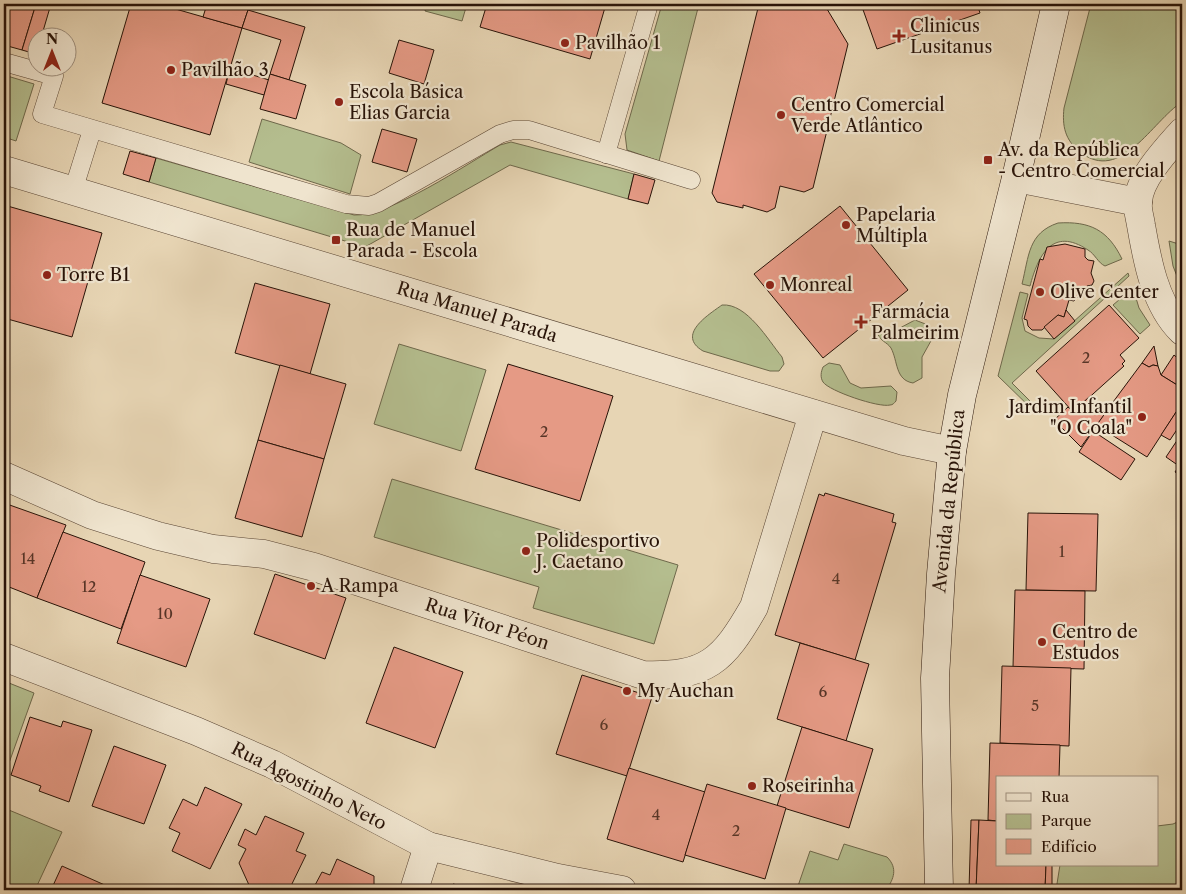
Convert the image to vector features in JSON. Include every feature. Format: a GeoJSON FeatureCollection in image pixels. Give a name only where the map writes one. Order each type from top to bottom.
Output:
{"type":"FeatureCollection","features":[{"type":"Feature","properties":{"kind":"street","name":"Avenida da República"},"geometry":{"type":"LineString","coordinates":[[939,890],[935,678],[940,574],[952,450],[962,395],[1016,178],[1056,4]]}},
{"type":"Feature","properties":{"kind":"street"},"geometry":{"type":"LineString","coordinates":[[1182,132],[1149,172],[1138,202],[1144,242],[1161,300],[1175,324],[1182,331]]}},
{"type":"Feature","properties":{"kind":"street","name":"Rua Manuel Parada"},"geometry":{"type":"LineString","coordinates":[[4,170],[904,441],[952,450]]}},
{"type":"Feature","properties":{"kind":"street"},"geometry":{"type":"LineString","coordinates":[[1016,178],[1138,202]]}},
{"type":"Feature","properties":{"kind":"street","name":"Rua Vitor Péon"},"geometry":{"type":"LineString","coordinates":[[4,476],[92,515],[158,536],[213,548],[264,554],[314,567],[643,675],[673,676],[698,670],[719,656],[738,635],[754,607],[813,414]]}},
{"type":"Feature","properties":{"kind":"street","name":"Rua Agostinho Neto"},"geometry":{"type":"LineString","coordinates":[[4,657],[196,732],[272,764],[428,846],[558,878],[622,890]]}},
{"type":"Feature","properties":{"kind":"street"},"geometry":{"type":"LineString","coordinates":[[414,890],[428,846]]}},
{"type":"Feature","properties":{"kind":"lane"},"geometry":{"type":"LineString","coordinates":[[606,154],[650,4]]}},
{"type":"Feature","properties":{"kind":"lane"},"geometry":{"type":"LineString","coordinates":[[4,62],[54,76],[42,114],[359,206],[378,203],[500,134],[513,130],[528,130],[691,180]]}},
{"type":"Feature","properties":{"kind":"lane"},"geometry":{"type":"LineString","coordinates":[[73,191],[92,130]]}},
{"type":"Feature","properties":{"kind":"green space"},"geometry":{"type":"Polygon","coordinates":[[[427,4],[467,4],[462,21],[425,11],[427,4]]]}},
{"type":"Feature","properties":{"kind":"green space"},"geometry":{"type":"Polygon","coordinates":[[[662,4],[699,4],[659,161],[627,150],[625,134],[662,4]]]}},
{"type":"Feature","properties":{"kind":"green space"},"geometry":{"type":"Polygon","coordinates":[[[1091,4],[1182,4],[1182,102],[1135,146],[1122,155],[1109,160],[1095,160],[1080,152],[1071,143],[1064,127],[1064,108],[1091,4]]]}},
{"type":"Feature","properties":{"kind":"green space"},"geometry":{"type":"Polygon","coordinates":[[[4,75],[34,84],[16,141],[4,137],[4,75]]]}},
{"type":"Feature","properties":{"kind":"green space"},"geometry":{"type":"Polygon","coordinates":[[[262,119],[341,143],[361,155],[350,194],[249,162],[262,119]]]}},
{"type":"Feature","properties":{"kind":"green space"},"geometry":{"type":"Polygon","coordinates":[[[511,142],[634,174],[628,199],[510,165],[365,247],[149,182],[156,158],[354,215],[387,208],[407,199],[500,145],[511,142]]]}},
{"type":"Feature","properties":{"kind":"green space"},"geometry":{"type":"Polygon","coordinates":[[[1058,223],[1080,224],[1097,229],[1111,241],[1122,259],[1105,266],[1090,252],[1076,243],[1065,241],[1056,243],[1042,255],[1030,286],[1022,284],[1031,247],[1035,239],[1048,227],[1058,223]]]}},
{"type":"Feature","properties":{"kind":"green space"},"geometry":{"type":"Polygon","coordinates":[[[1169,241],[1182,245],[1182,289],[1173,266],[1169,241]]]}},
{"type":"Feature","properties":{"kind":"green space"},"geometry":{"type":"Polygon","coordinates":[[[1128,273],[1129,276],[1012,383],[1039,410],[1036,413],[998,376],[1020,292],[1028,294],[1022,318],[1025,331],[1039,338],[1054,339],[1128,273]]]}},
{"type":"Feature","properties":{"kind":"green space"},"geometry":{"type":"Polygon","coordinates":[[[1133,288],[1139,308],[1150,325],[1140,334],[1113,305],[1133,288]]]}},
{"type":"Feature","properties":{"kind":"green space"},"geometry":{"type":"Polygon","coordinates":[[[722,305],[740,310],[756,324],[782,357],[784,364],[779,371],[770,371],[703,351],[695,345],[693,332],[697,326],[722,305]]]}},
{"type":"Feature","properties":{"kind":"green space"},"geometry":{"type":"Polygon","coordinates":[[[915,320],[928,325],[932,339],[922,357],[922,378],[913,383],[907,381],[900,374],[891,348],[878,334],[882,330],[898,329],[915,320]]]}},
{"type":"Feature","properties":{"kind":"green space"},"geometry":{"type":"Polygon","coordinates":[[[399,344],[486,370],[461,451],[374,424],[399,344]]]}},
{"type":"Feature","properties":{"kind":"green space"},"geometry":{"type":"Polygon","coordinates":[[[829,363],[840,365],[850,383],[861,388],[891,386],[897,392],[896,401],[891,405],[876,404],[834,390],[827,386],[821,378],[823,367],[829,363]]]}},
{"type":"Feature","properties":{"kind":"green space","name":"Polidesportivo J. Caetano"},"geometry":{"type":"Polygon","coordinates":[[[392,479],[678,565],[654,644],[533,608],[539,587],[374,537],[392,479]]]}},
{"type":"Feature","properties":{"kind":"green space"},"geometry":{"type":"Polygon","coordinates":[[[4,681],[34,693],[4,777],[4,681]]]}},
{"type":"Feature","properties":{"kind":"green space"},"geometry":{"type":"Polygon","coordinates":[[[4,808],[62,832],[35,890],[4,890],[4,808]]]}},
{"type":"Feature","properties":{"kind":"green space"},"geometry":{"type":"Polygon","coordinates":[[[1182,820],[1182,890],[1056,890],[1060,866],[1158,866],[1158,826],[1173,824],[1182,820]]]}},
{"type":"Feature","properties":{"kind":"green space"},"geometry":{"type":"Polygon","coordinates":[[[844,844],[887,857],[893,865],[894,874],[886,890],[834,890],[798,886],[810,851],[838,860],[844,844]]]}},
{"type":"Feature","properties":{"kind":"building"},"geometry":{"type":"Polygon","coordinates":[[[4,4],[36,4],[22,50],[4,45],[4,4]]]}},
{"type":"Feature","properties":{"kind":"building"},"geometry":{"type":"Polygon","coordinates":[[[36,4],[51,4],[44,28],[29,28],[36,4]]]}},
{"type":"Feature","properties":{"kind":"building","name":"Pavilhão 3"},"geometry":{"type":"Polygon","coordinates":[[[131,4],[158,4],[242,28],[210,135],[102,103],[131,4]]]}},
{"type":"Feature","properties":{"kind":"building"},"geometry":{"type":"Polygon","coordinates":[[[207,4],[250,4],[242,28],[203,17],[207,4]]]}},
{"type":"Feature","properties":{"kind":"building","name":"Pavilhão 1"},"geometry":{"type":"Polygon","coordinates":[[[487,4],[606,4],[590,59],[480,27],[487,4]]]}},
{"type":"Feature","properties":{"kind":"building","name":"Centro Comercial Verde Atlântico"},"geometry":{"type":"Polygon","coordinates":[[[759,4],[824,4],[848,44],[813,188],[804,192],[780,186],[775,208],[767,212],[743,205],[743,208],[717,202],[712,193],[759,4]]]}},
{"type":"Feature","properties":{"kind":"building"},"geometry":{"type":"Polygon","coordinates":[[[861,4],[977,4],[980,13],[877,49],[861,4]]]}},
{"type":"Feature","properties":{"kind":"building"},"geometry":{"type":"Polygon","coordinates":[[[248,10],[305,27],[289,80],[270,74],[281,40],[242,28],[248,10]]]}},
{"type":"Feature","properties":{"kind":"building"},"geometry":{"type":"Polygon","coordinates":[[[28,30],[28,52],[22,50],[28,30]]]}},
{"type":"Feature","properties":{"kind":"building"},"geometry":{"type":"Polygon","coordinates":[[[399,40],[434,50],[424,84],[389,73],[399,40]]]}},
{"type":"Feature","properties":{"kind":"building"},"geometry":{"type":"Polygon","coordinates":[[[230,68],[269,80],[264,95],[226,84],[230,68]]]}},
{"type":"Feature","properties":{"kind":"building"},"geometry":{"type":"Polygon","coordinates":[[[270,74],[306,85],[296,119],[260,109],[270,74]]]}},
{"type":"Feature","properties":{"kind":"building"},"geometry":{"type":"Polygon","coordinates":[[[382,129],[417,139],[407,172],[372,162],[382,129]]]}},
{"type":"Feature","properties":{"kind":"building"},"geometry":{"type":"Polygon","coordinates":[[[130,151],[156,158],[149,182],[123,174],[130,151]]]}},
{"type":"Feature","properties":{"kind":"building"},"geometry":{"type":"Polygon","coordinates":[[[634,174],[655,180],[648,204],[628,199],[634,174]]]}},
{"type":"Feature","properties":{"kind":"building","name":"Torre B1"},"geometry":{"type":"Polygon","coordinates":[[[4,205],[102,233],[72,337],[4,318],[4,205]]]}},
{"type":"Feature","properties":{"kind":"building"},"geometry":{"type":"Polygon","coordinates":[[[840,206],[908,290],[823,358],[754,274],[840,206]]]}},
{"type":"Feature","properties":{"kind":"building"},"geometry":{"type":"Polygon","coordinates":[[[1065,244],[1085,249],[1085,257],[1088,260],[1094,261],[1091,273],[1094,281],[1092,285],[1087,286],[1085,294],[1082,293],[1074,301],[1069,300],[1064,317],[1058,315],[1042,330],[1032,330],[1028,326],[1027,320],[1024,319],[1040,259],[1043,260],[1047,247],[1065,244]]]}},
{"type":"Feature","properties":{"kind":"building"},"geometry":{"type":"Polygon","coordinates":[[[255,283],[330,304],[310,374],[235,353],[255,283]]]}},
{"type":"Feature","properties":{"kind":"building"},"geometry":{"type":"Polygon","coordinates":[[[1109,305],[1139,338],[1120,355],[1125,361],[1122,364],[1124,366],[1073,412],[1036,371],[1109,305]]]}},
{"type":"Feature","properties":{"kind":"building"},"geometry":{"type":"Polygon","coordinates":[[[1066,310],[1075,321],[1054,339],[1044,327],[1058,315],[1064,317],[1066,310]]]}},
{"type":"Feature","properties":{"kind":"building"},"geometry":{"type":"Polygon","coordinates":[[[1154,346],[1158,366],[1153,365],[1149,367],[1142,363],[1154,346]]]}},
{"type":"Feature","properties":{"kind":"building"},"geometry":{"type":"Polygon","coordinates":[[[1174,355],[1182,362],[1182,388],[1161,375],[1174,355]]]}},
{"type":"Feature","properties":{"kind":"building"},"geometry":{"type":"Polygon","coordinates":[[[1142,363],[1149,367],[1153,365],[1158,366],[1161,375],[1182,388],[1182,403],[1147,457],[1096,425],[1142,363]]]}},
{"type":"Feature","properties":{"kind":"building"},"geometry":{"type":"Polygon","coordinates":[[[508,364],[613,396],[580,501],[475,469],[508,364]]]}},
{"type":"Feature","properties":{"kind":"building"},"geometry":{"type":"Polygon","coordinates":[[[280,365],[346,384],[324,459],[258,440],[280,365]]]}},
{"type":"Feature","properties":{"kind":"building"},"geometry":{"type":"Polygon","coordinates":[[[1090,396],[1106,412],[1081,447],[1054,420],[1068,407],[1073,412],[1090,396]]]}},
{"type":"Feature","properties":{"kind":"building"},"geometry":{"type":"Polygon","coordinates":[[[1182,403],[1182,422],[1170,440],[1161,435],[1182,403]]]}},
{"type":"Feature","properties":{"kind":"building"},"geometry":{"type":"Polygon","coordinates":[[[1093,431],[1135,459],[1121,480],[1079,452],[1093,431]]]}},
{"type":"Feature","properties":{"kind":"building"},"geometry":{"type":"Polygon","coordinates":[[[1182,433],[1182,476],[1175,472],[1179,466],[1166,457],[1182,433]]]}},
{"type":"Feature","properties":{"kind":"building"},"geometry":{"type":"Polygon","coordinates":[[[258,440],[324,459],[302,537],[235,518],[258,440]]]}},
{"type":"Feature","properties":{"kind":"building"},"geometry":{"type":"Polygon","coordinates":[[[825,493],[894,514],[892,522],[896,523],[855,660],[775,635],[819,494],[824,496],[825,493]]]}},
{"type":"Feature","properties":{"kind":"building"},"geometry":{"type":"Polygon","coordinates":[[[4,503],[66,525],[37,598],[4,585],[4,503]]]}},
{"type":"Feature","properties":{"kind":"building"},"geometry":{"type":"Polygon","coordinates":[[[1028,513],[1098,514],[1096,591],[1026,590],[1028,513]]]}},
{"type":"Feature","properties":{"kind":"building"},"geometry":{"type":"Polygon","coordinates":[[[63,532],[145,562],[121,629],[37,598],[63,532]]]}},
{"type":"Feature","properties":{"kind":"building"},"geometry":{"type":"Polygon","coordinates":[[[275,574],[346,598],[325,659],[254,634],[275,574]]]}},
{"type":"Feature","properties":{"kind":"building"},"geometry":{"type":"Polygon","coordinates":[[[140,575],[210,599],[186,667],[117,643],[140,575]]]}},
{"type":"Feature","properties":{"kind":"building"},"geometry":{"type":"Polygon","coordinates":[[[1015,590],[1085,591],[1084,669],[1013,667],[1015,590]]]}},
{"type":"Feature","properties":{"kind":"building"},"geometry":{"type":"Polygon","coordinates":[[[800,643],[869,664],[846,741],[777,719],[800,643]]]}},
{"type":"Feature","properties":{"kind":"building"},"geometry":{"type":"Polygon","coordinates":[[[394,647],[463,672],[435,748],[366,723],[394,647]]]}},
{"type":"Feature","properties":{"kind":"building"},"geometry":{"type":"Polygon","coordinates":[[[1002,666],[1071,668],[1069,746],[1000,743],[1002,666]]]}},
{"type":"Feature","properties":{"kind":"building"},"geometry":{"type":"Polygon","coordinates":[[[582,675],[652,697],[627,776],[556,754],[582,675]]]}},
{"type":"Feature","properties":{"kind":"building"},"geometry":{"type":"Polygon","coordinates":[[[30,717],[61,727],[63,721],[92,730],[69,802],[39,791],[41,786],[11,775],[30,717]]]}},
{"type":"Feature","properties":{"kind":"building"},"geometry":{"type":"Polygon","coordinates":[[[802,727],[873,749],[849,828],[777,806],[802,727]]]}},
{"type":"Feature","properties":{"kind":"building"},"geometry":{"type":"Polygon","coordinates":[[[990,743],[1060,745],[1059,776],[996,776],[996,821],[988,820],[990,743]]]}},
{"type":"Feature","properties":{"kind":"building"},"geometry":{"type":"Polygon","coordinates":[[[114,746],[166,765],[144,824],[92,806],[114,746]]]}},
{"type":"Feature","properties":{"kind":"building"},"geometry":{"type":"Polygon","coordinates":[[[629,768],[705,792],[683,862],[607,839],[629,768]]]}},
{"type":"Feature","properties":{"kind":"building"},"geometry":{"type":"Polygon","coordinates":[[[707,784],[786,808],[765,879],[685,855],[707,784]]]}},
{"type":"Feature","properties":{"kind":"building"},"geometry":{"type":"Polygon","coordinates":[[[205,787],[242,804],[210,869],[172,851],[180,833],[169,828],[183,799],[197,806],[205,787]]]}},
{"type":"Feature","properties":{"kind":"building"},"geometry":{"type":"Polygon","coordinates":[[[265,816],[304,833],[296,851],[306,855],[289,890],[262,890],[249,885],[239,863],[246,849],[238,845],[245,829],[256,835],[265,816]]]}},
{"type":"Feature","properties":{"kind":"building"},"geometry":{"type":"Polygon","coordinates":[[[971,820],[979,820],[976,890],[969,890],[971,820]]]}},
{"type":"Feature","properties":{"kind":"building"},"geometry":{"type":"Polygon","coordinates":[[[979,820],[996,821],[996,866],[1046,866],[1045,890],[976,890],[979,820]]]}},
{"type":"Feature","properties":{"kind":"building"},"geometry":{"type":"Polygon","coordinates":[[[337,859],[374,876],[374,890],[316,890],[314,887],[322,872],[330,875],[337,859]]]}},
{"type":"Feature","properties":{"kind":"building"},"geometry":{"type":"Polygon","coordinates":[[[62,866],[116,890],[51,890],[62,866]]]}},
{"type":"Feature","properties":{"kind":"building"},"geometry":{"type":"Polygon","coordinates":[[[1046,866],[1052,866],[1052,890],[1045,890],[1046,866]]]}},
{"type":"Feature","properties":{"kind":"building"},"geometry":{"type":"Polygon","coordinates":[[[453,884],[479,890],[452,890],[453,884]]]}},
{"type":"Feature","properties":{"kind":"place","name":"Clinicus Lusitanus"},"geometry":{"type":"Point","coordinates":[899,36]}},
{"type":"Feature","properties":{"kind":"place","name":"Pavilhão 1"},"geometry":{"type":"Point","coordinates":[565,43]}},
{"type":"Feature","properties":{"kind":"place","name":"Pavilhão 3"},"geometry":{"type":"Point","coordinates":[171,70]}},
{"type":"Feature","properties":{"kind":"place","name":"Escola Básica Elias Garcia"},"geometry":{"type":"Point","coordinates":[339,102]}},
{"type":"Feature","properties":{"kind":"place","name":"Centro Comercial Verde Atlântico"},"geometry":{"type":"Point","coordinates":[781,115]}},
{"type":"Feature","properties":{"kind":"place","name":"Av. da República - Centro Comercial"},"geometry":{"type":"Point","coordinates":[988,160]}},
{"type":"Feature","properties":{"kind":"place","name":"Papelaria Múltipla"},"geometry":{"type":"Point","coordinates":[846,225]}},
{"type":"Feature","properties":{"kind":"place","name":"Rua de Manuel Parada - Escola"},"geometry":{"type":"Point","coordinates":[336,240]}},
{"type":"Feature","properties":{"kind":"place","name":"Torre B1"},"geometry":{"type":"Point","coordinates":[47,275]}},
{"type":"Feature","properties":{"kind":"place","name":"Monreal"},"geometry":{"type":"Point","coordinates":[770,285]}},
{"type":"Feature","properties":{"kind":"place","name":"Olive Center"},"geometry":{"type":"Point","coordinates":[1040,292]}},
{"type":"Feature","properties":{"kind":"place","name":"Farmácia Palmeirim"},"geometry":{"type":"Point","coordinates":[861,322]}},
{"type":"Feature","properties":{"kind":"place","name":"Jardim Infantil \"O Coala\""},"geometry":{"type":"Point","coordinates":[1142,417]}},
{"type":"Feature","properties":{"kind":"place","name":"Polidesportivo J. Caetano"},"geometry":{"type":"Point","coordinates":[526,551]}},
{"type":"Feature","properties":{"kind":"place","name":"A Rampa"},"geometry":{"type":"Point","coordinates":[311,586]}},
{"type":"Feature","properties":{"kind":"place","name":"Centro de Estudos"},"geometry":{"type":"Point","coordinates":[1042,642]}},
{"type":"Feature","properties":{"kind":"place","name":"My Auchan"},"geometry":{"type":"Point","coordinates":[627,691]}},
{"type":"Feature","properties":{"kind":"place","name":"Roseirinha"},"geometry":{"type":"Point","coordinates":[752,786]}}]}
